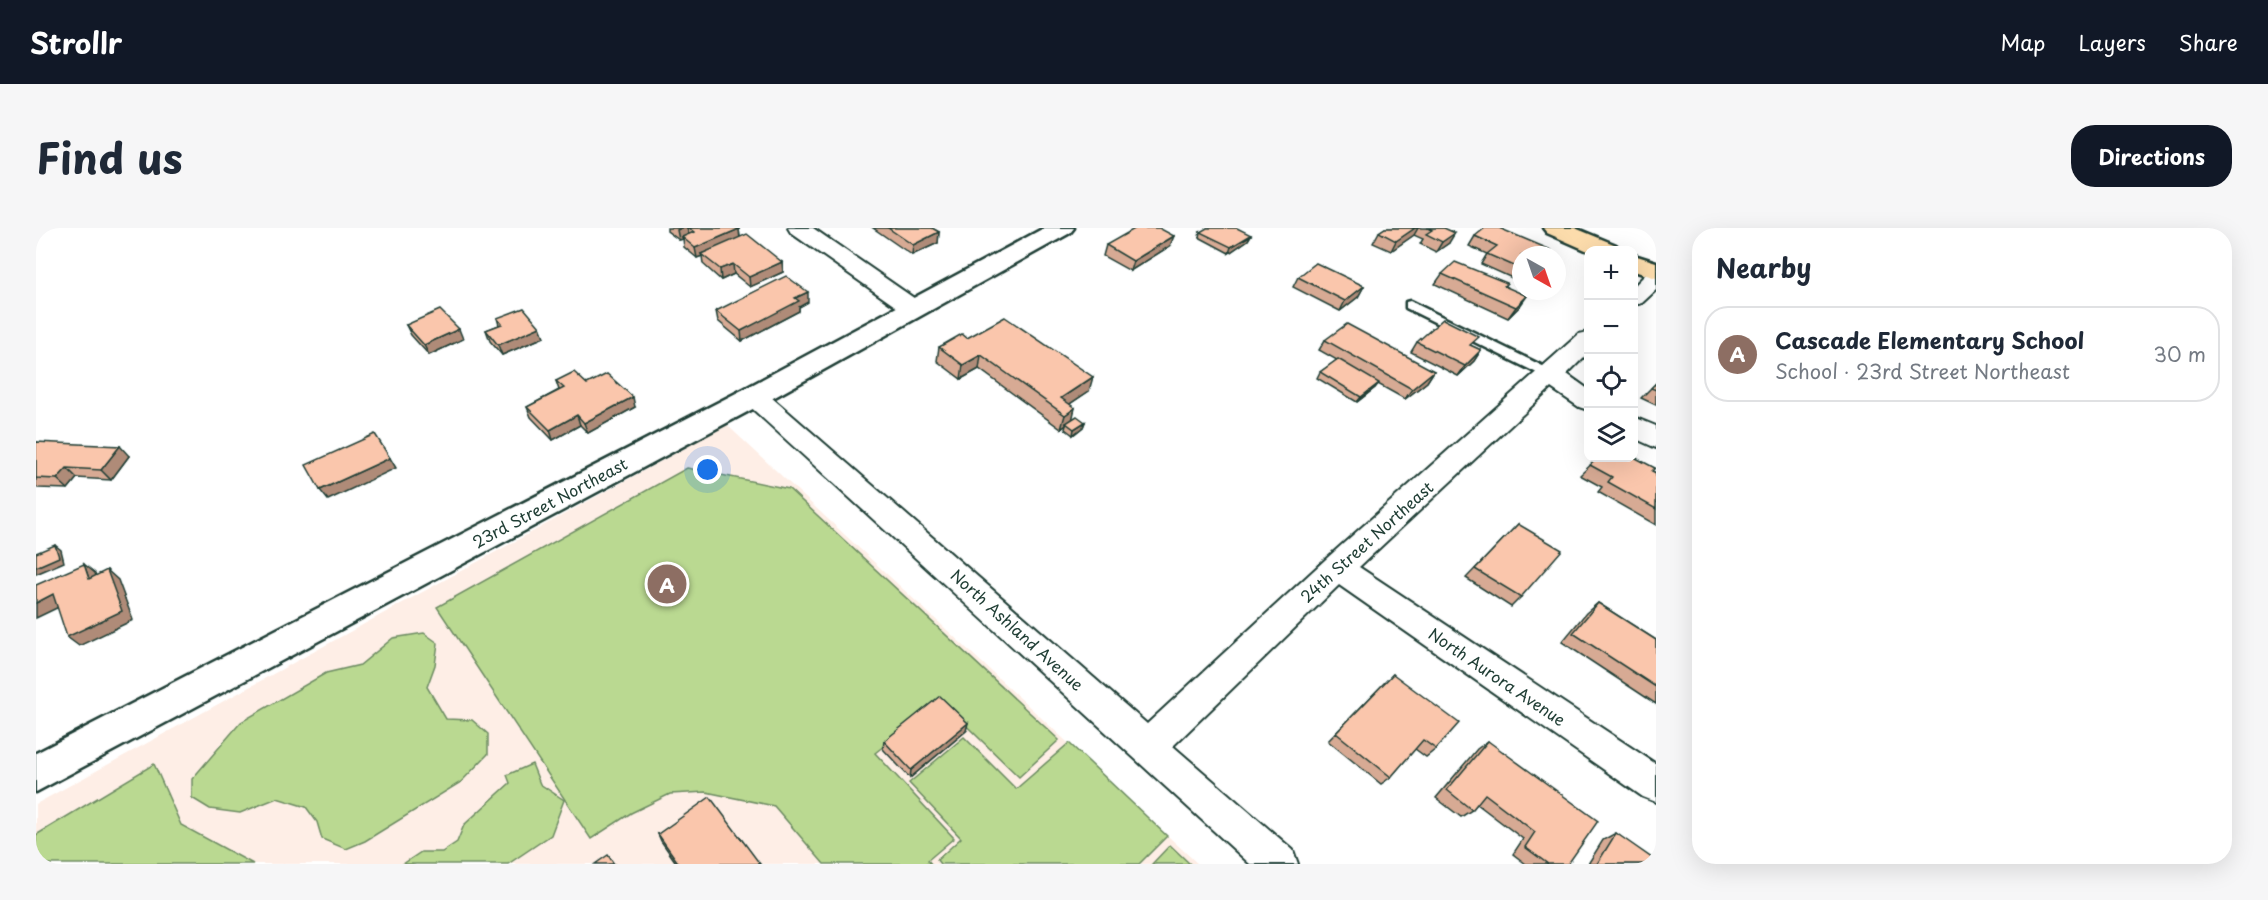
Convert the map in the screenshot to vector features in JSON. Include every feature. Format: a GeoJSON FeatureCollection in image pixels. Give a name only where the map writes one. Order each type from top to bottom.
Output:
{"type":"FeatureCollection","features":[{"type":"Feature","properties":{"kind":"highway"},"geometry":{"type":"LineString","coordinates":[[1555,228],[1598,246]]}},
{"type":"Feature","properties":{"kind":"highway"},"geometry":{"type":"LineString","coordinates":[[1638,264],[1656,272]]}},
{"type":"Feature","properties":{"kind":"street"},"geometry":{"type":"LineString","coordinates":[[799,228],[913,308]]}},
{"type":"Feature","properties":{"kind":"street","name":"23rd Street Northeast"},"geometry":{"type":"LineString","coordinates":[[36,773],[754,396],[1062,228]]}},
{"type":"Feature","properties":{"kind":"street"},"geometry":{"type":"LineString","coordinates":[[1638,294],[1656,277]]}},
{"type":"Feature","properties":{"kind":"street","name":"24th Street Northeast"},"geometry":{"type":"LineString","coordinates":[[1148,746],[1337,568],[1584,344]]}},
{"type":"Feature","properties":{"kind":"street"},"geometry":{"type":"LineString","coordinates":[[1551,375],[1584,398]]}},
{"type":"Feature","properties":{"kind":"street","name":"North Ashland Avenue"},"geometry":{"type":"LineString","coordinates":[[754,396],[1278,864]]}},
{"type":"Feature","properties":{"kind":"street"},"geometry":{"type":"LineString","coordinates":[[1638,428],[1656,438]]}},
{"type":"Feature","properties":{"kind":"street","name":"North Aurora Avenue"},"geometry":{"type":"LineString","coordinates":[[1337,568],[1656,785]]}},
{"type":"Feature","properties":{"kind":"lane"},"geometry":{"type":"LineString","coordinates":[[1410,305],[1551,375]]}},
{"type":"Feature","properties":{"kind":"shaded area"},"geometry":{"type":"Polygon","coordinates":[[[727,425],[1198,864],[36,864],[36,804],[727,425]]]}},
{"type":"Feature","properties":{"kind":"green space"},"geometry":{"type":"Polygon","coordinates":[[[687,468],[789,489],[1059,740],[1019,777],[941,701],[875,753],[954,838],[928,860],[931,864],[824,864],[774,806],[706,792],[670,794],[631,813],[591,839],[437,607],[687,468]]]}},
{"type":"Feature","properties":{"kind":"green space"},"geometry":{"type":"Polygon","coordinates":[[[424,633],[438,643],[435,665],[427,687],[446,719],[472,720],[488,734],[488,754],[461,782],[365,841],[346,849],[322,839],[317,822],[306,807],[277,798],[240,813],[210,809],[192,798],[192,779],[241,722],[326,673],[360,665],[393,638],[424,633]]]}},
{"type":"Feature","properties":{"kind":"green space"},"geometry":{"type":"Polygon","coordinates":[[[964,737],[1016,789],[1069,743],[1167,836],[1139,864],[940,864],[937,860],[961,838],[909,783],[964,737]]]}},
{"type":"Feature","properties":{"kind":"green space"},"geometry":{"type":"Polygon","coordinates":[[[154,764],[181,825],[253,864],[36,864],[36,835],[154,764]]]}},
{"type":"Feature","properties":{"kind":"green space"},"geometry":{"type":"Polygon","coordinates":[[[532,764],[540,784],[564,800],[551,835],[508,864],[403,864],[421,852],[442,852],[457,842],[464,825],[510,783],[507,775],[532,764]]]}},
{"type":"Feature","properties":{"kind":"green space"},"geometry":{"type":"Polygon","coordinates":[[[1170,845],[1190,864],[1152,864],[1170,845]]]}},
{"type":"Feature","properties":{"kind":"building"},"geometry":{"type":"Polygon","coordinates":[[[689,228],[739,229],[695,248],[682,237],[694,232],[689,228]]]}},
{"type":"Feature","properties":{"kind":"building"},"geometry":{"type":"Polygon","coordinates":[[[888,228],[932,228],[939,232],[913,245],[888,228]]]}},
{"type":"Feature","properties":{"kind":"building"},"geometry":{"type":"Polygon","coordinates":[[[1136,228],[1159,228],[1174,236],[1133,261],[1106,245],[1136,228]]]}},
{"type":"Feature","properties":{"kind":"building"},"geometry":{"type":"Polygon","coordinates":[[[1207,228],[1237,228],[1251,235],[1231,247],[1200,232],[1207,228]]]}},
{"type":"Feature","properties":{"kind":"building"},"geometry":{"type":"Polygon","coordinates":[[[1385,228],[1415,228],[1396,241],[1379,232],[1385,228]]]}},
{"type":"Feature","properties":{"kind":"building"},"geometry":{"type":"Polygon","coordinates":[[[1427,228],[1444,228],[1455,233],[1442,242],[1426,234],[1432,230],[1427,228]]]}},
{"type":"Feature","properties":{"kind":"building"},"geometry":{"type":"Polygon","coordinates":[[[1485,228],[1499,228],[1542,246],[1512,246],[1512,265],[1487,254],[1497,246],[1475,236],[1485,228]]]}},
{"type":"Feature","properties":{"kind":"building"},"geometry":{"type":"Polygon","coordinates":[[[747,234],[782,262],[749,277],[733,264],[720,269],[701,254],[747,234]]]}},
{"type":"Feature","properties":{"kind":"building"},"geometry":{"type":"Polygon","coordinates":[[[1455,262],[1507,283],[1504,286],[1512,289],[1512,300],[1523,300],[1516,307],[1442,274],[1455,262]]]}},
{"type":"Feature","properties":{"kind":"building"},"geometry":{"type":"Polygon","coordinates":[[[1316,263],[1364,286],[1345,301],[1298,277],[1316,263]]]}},
{"type":"Feature","properties":{"kind":"building"},"geometry":{"type":"Polygon","coordinates":[[[786,276],[808,292],[795,298],[799,301],[741,331],[716,311],[786,276]]]}},
{"type":"Feature","properties":{"kind":"building"},"geometry":{"type":"Polygon","coordinates":[[[524,308],[540,327],[498,345],[486,330],[502,324],[497,318],[524,308]]]}},
{"type":"Feature","properties":{"kind":"building"},"geometry":{"type":"Polygon","coordinates":[[[440,310],[459,329],[424,345],[406,325],[440,310]]]}},
{"type":"Feature","properties":{"kind":"building"},"geometry":{"type":"Polygon","coordinates":[[[1005,317],[1093,377],[1061,398],[1075,408],[1065,415],[981,355],[963,365],[939,347],[962,334],[967,338],[1005,317]]]}},
{"type":"Feature","properties":{"kind":"building"},"geometry":{"type":"Polygon","coordinates":[[[1443,319],[1479,337],[1470,345],[1481,350],[1465,366],[1417,342],[1443,319]]]}},
{"type":"Feature","properties":{"kind":"building"},"geometry":{"type":"Polygon","coordinates":[[[1347,324],[1434,371],[1412,389],[1325,340],[1347,324]]]}},
{"type":"Feature","properties":{"kind":"building"},"geometry":{"type":"Polygon","coordinates":[[[1338,359],[1379,383],[1361,397],[1320,372],[1338,359]]]}},
{"type":"Feature","properties":{"kind":"building"},"geometry":{"type":"Polygon","coordinates":[[[574,372],[587,384],[607,374],[633,397],[584,423],[577,415],[550,430],[527,407],[564,388],[556,381],[574,372]]]}},
{"type":"Feature","properties":{"kind":"building"},"geometry":{"type":"Polygon","coordinates":[[[1077,416],[1085,422],[1074,429],[1066,423],[1077,416]]]}},
{"type":"Feature","properties":{"kind":"building"},"geometry":{"type":"Polygon","coordinates":[[[375,434],[390,458],[320,490],[306,465],[375,434]]]}},
{"type":"Feature","properties":{"kind":"building"},"geometry":{"type":"Polygon","coordinates":[[[36,442],[120,446],[101,470],[67,468],[57,479],[36,478],[36,442]]]}},
{"type":"Feature","properties":{"kind":"building"},"geometry":{"type":"Polygon","coordinates":[[[1638,459],[1655,468],[1652,471],[1656,473],[1656,509],[1608,482],[1612,477],[1590,465],[1593,462],[1638,462],[1638,459]]]}},
{"type":"Feature","properties":{"kind":"building"},"geometry":{"type":"Polygon","coordinates":[[[1518,524],[1562,550],[1521,597],[1475,569],[1518,524]]]}},
{"type":"Feature","properties":{"kind":"building"},"geometry":{"type":"Polygon","coordinates":[[[55,545],[59,557],[36,567],[36,553],[55,545]]]}},
{"type":"Feature","properties":{"kind":"building"},"geometry":{"type":"Polygon","coordinates":[[[84,564],[89,579],[107,570],[122,611],[67,637],[53,594],[36,603],[36,585],[84,564]]]}},
{"type":"Feature","properties":{"kind":"building"},"geometry":{"type":"Polygon","coordinates":[[[1598,603],[1656,640],[1656,687],[1573,633],[1598,603]]]}},
{"type":"Feature","properties":{"kind":"building"},"geometry":{"type":"Polygon","coordinates":[[[1393,674],[1459,723],[1436,749],[1423,740],[1391,777],[1336,733],[1393,674]]]}},
{"type":"Feature","properties":{"kind":"building"},"geometry":{"type":"Polygon","coordinates":[[[940,696],[968,723],[911,770],[884,741],[940,696]]]}},
{"type":"Feature","properties":{"kind":"building"},"geometry":{"type":"Polygon","coordinates":[[[1488,741],[1598,821],[1568,864],[1548,864],[1525,847],[1535,832],[1485,794],[1472,810],[1447,790],[1488,741]]]}},
{"type":"Feature","properties":{"kind":"building"},"geometry":{"type":"Polygon","coordinates":[[[710,797],[760,864],[679,864],[658,834],[710,797]]]}},
{"type":"Feature","properties":{"kind":"building"},"geometry":{"type":"Polygon","coordinates":[[[1616,833],[1656,861],[1656,864],[1597,864],[1616,833]]]}},
{"type":"Feature","properties":{"kind":"building"},"geometry":{"type":"Polygon","coordinates":[[[608,855],[614,864],[595,864],[608,855]]]}},
{"type":"Feature","properties":{"kind":"place","name":"Cascade Elementary School"},"geometry":{"type":"Point","coordinates":[667,584]}}]}
